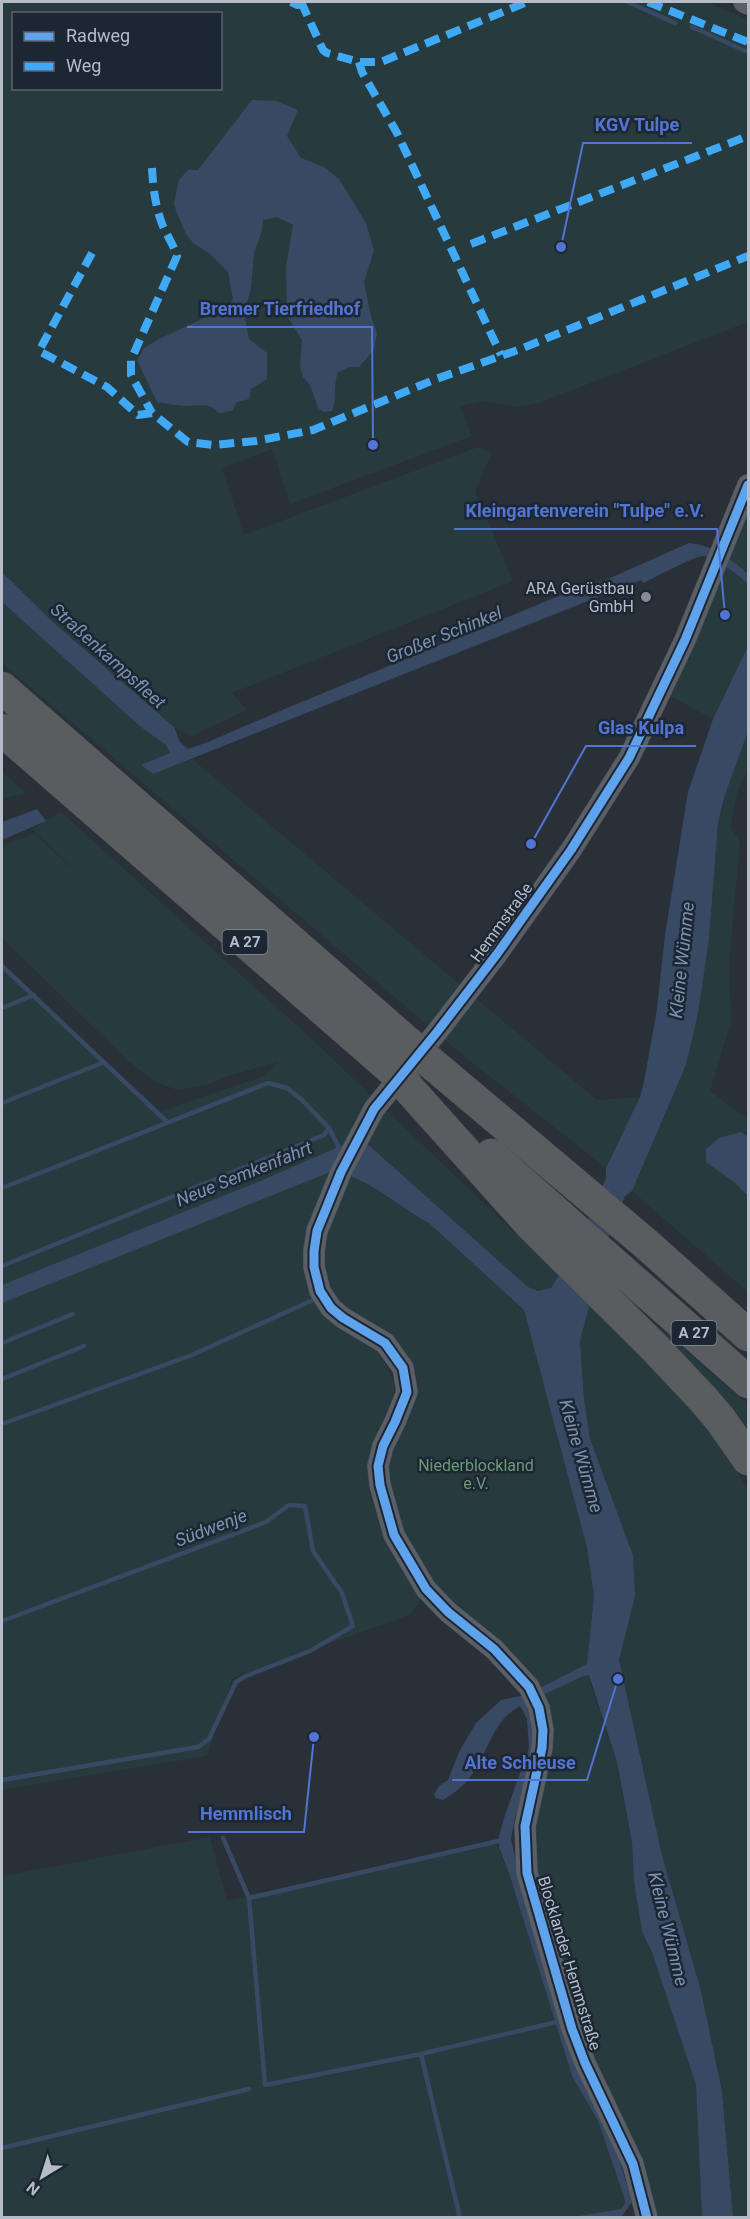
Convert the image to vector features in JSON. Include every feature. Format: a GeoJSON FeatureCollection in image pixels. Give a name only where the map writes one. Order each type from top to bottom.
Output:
{"type":"FeatureCollection","features":[{"type":"Feature","properties":{"kind":"highway","name":"A 27"},"geometry":{"type":"LineString","coordinates":[[2,687],[408,1071]]}},
{"type":"Feature","properties":{"kind":"highway","name":"A 27"},"geometry":{"type":"LineString","coordinates":[[2,730],[408,1071],[555,1166],[650,1239],[748,1335]]}},
{"type":"Feature","properties":{"kind":"highway"},"geometry":{"type":"LineString","coordinates":[[408,1071],[541,1216],[619,1312],[702,1398],[748,1459]]}},
{"type":"Feature","properties":{"kind":"highway","name":"A 27"},"geometry":{"type":"LineString","coordinates":[[541,1216],[639,1286],[748,1382]]}},
{"type":"Feature","properties":{"kind":"highway"},"geometry":{"type":"LineString","coordinates":[[650,1239],[748,1309]]}},
{"type":"Feature","properties":{"kind":"street"},"geometry":{"type":"LineString","coordinates":[[744,2],[748,4]]}},
{"type":"Feature","properties":{"kind":"street","name":"Hemmstraße"},"geometry":{"type":"LineString","coordinates":[[385,1343],[343,1318],[331,1308],[320,1291],[314,1251],[317,1231],[341,1172],[374,1109],[437,1032],[524,916],[571,850],[629,758],[685,640],[748,485]]}},
{"type":"Feature","properties":{"kind":"street","name":"Blocklander Hemmstraße"},"geometry":{"type":"LineString","coordinates":[[385,1343],[404,1368],[406,1392],[383,1446],[378,1467],[380,1485],[394,1535],[426,1589],[448,1612],[494,1649],[529,1687],[539,1708],[543,1730],[542,1748],[525,1826],[527,1873],[572,2029],[585,2063],[633,2164],[647,2217]]}},
{"type":"Feature","properties":{"kind":"green space"},"geometry":{"type":"Polygon","coordinates":[[[2,2],[708,2],[748,20],[748,322],[539,403],[518,407],[483,401],[460,406],[472,436],[290,504],[272,449],[222,468],[244,535],[478,447],[492,452],[475,491],[513,581],[232,693],[247,710],[192,736],[174,727],[53,622],[2,572],[2,2]]]}},
{"type":"Feature","properties":{"kind":"green space"},"geometry":{"type":"Polygon","coordinates":[[[748,508],[748,574],[727,557],[748,508]]]}},
{"type":"Feature","properties":{"kind":"green space"},"geometry":{"type":"Polygon","coordinates":[[[724,565],[748,584],[748,646],[713,719],[666,694],[724,565]]]}},
{"type":"Feature","properties":{"kind":"green space"},"geometry":{"type":"Polygon","coordinates":[[[2,602],[142,728],[166,745],[170,753],[142,765],[152,774],[192,759],[597,1100],[640,1097],[606,1168],[465,1057],[2,663],[2,602]]]}},
{"type":"Feature","properties":{"kind":"green space"},"geometry":{"type":"Polygon","coordinates":[[[748,731],[748,766],[737,793],[730,828],[740,841],[729,965],[731,1022],[710,1091],[748,1119],[748,1137],[741,1132],[734,1182],[748,1196],[748,1292],[632,1191],[686,1065],[709,939],[718,823],[724,798],[748,731]]]}},
{"type":"Feature","properties":{"kind":"green space"},"geometry":{"type":"Polygon","coordinates":[[[2,772],[26,793],[2,799],[2,772]]]}},
{"type":"Feature","properties":{"kind":"green space"},"geometry":{"type":"Polygon","coordinates":[[[61,812],[314,1041],[559,1275],[551,1288],[538,1291],[528,1287],[364,1142],[305,1270],[342,1309],[381,1356],[394,1384],[393,1399],[372,1448],[368,1468],[369,1487],[381,1527],[423,1598],[409,1615],[232,1678],[207,1756],[2,1790],[2,969],[161,1111],[264,1076],[278,1062],[228,1076],[209,1084],[177,1090],[155,1082],[128,1061],[2,938],[2,845],[35,834],[94,888],[32,829],[61,812]]]}},
{"type":"Feature","properties":{"kind":"green space","name":"Niederblockland e.V."},"geometry":{"type":"Polygon","coordinates":[[[348,1174],[429,1222],[524,1310],[587,1548],[594,1596],[587,1665],[591,1685],[617,1762],[632,1842],[634,1881],[642,1932],[652,1952],[696,2085],[702,2217],[653,2217],[590,2052],[535,1868],[534,1827],[546,1707],[439,1594],[407,1546],[385,1471],[391,1440],[410,1411],[418,1383],[400,1348],[356,1316],[327,1288],[322,1252],[324,1229],[348,1174]]]}},
{"type":"Feature","properties":{"kind":"green space"},"geometry":{"type":"Polygon","coordinates":[[[626,1299],[748,1405],[748,1440],[626,1299]]]}},
{"type":"Feature","properties":{"kind":"green space"},"geometry":{"type":"Polygon","coordinates":[[[590,1303],[653,1365],[723,1448],[748,1491],[748,2217],[733,2217],[722,2091],[701,1991],[662,1855],[619,1660],[635,1596],[633,1555],[590,1439],[584,1398],[580,1341],[590,1303]]]}},
{"type":"Feature","properties":{"kind":"green space"},"geometry":{"type":"Polygon","coordinates":[[[210,1837],[227,1901],[495,1840],[509,1873],[572,2076],[598,2121],[624,2197],[625,2204],[621,2209],[573,2218],[2,2218],[2,1876],[210,1837]]]}},
{"type":"Feature","properties":{"kind":"water"},"geometry":{"type":"Polygon","coordinates":[[[252,100],[277,101],[298,110],[287,136],[301,158],[324,167],[339,179],[366,223],[374,251],[364,282],[377,333],[374,350],[359,367],[350,367],[338,372],[332,411],[323,412],[318,408],[310,385],[303,377],[300,367],[302,340],[287,316],[286,267],[293,225],[277,217],[263,220],[262,231],[254,253],[251,288],[244,314],[249,339],[267,353],[267,379],[251,389],[249,399],[237,402],[232,411],[219,413],[208,406],[183,406],[157,402],[137,360],[144,348],[227,307],[233,299],[228,272],[210,254],[193,243],[186,234],[174,203],[179,180],[188,170],[198,170],[252,100]]]}},
{"type":"Feature","properties":{"kind":"water"},"geometry":{"type":"Polygon","coordinates":[[[689,543],[714,550],[728,558],[748,574],[748,584],[715,560],[700,557],[643,583],[641,580],[153,774],[141,765],[170,753],[166,745],[142,728],[2,602],[2,572],[53,622],[174,727],[180,742],[188,749],[566,593],[608,579],[689,543]]]}},
{"type":"Feature","properties":{"kind":"water","name":"Kleine Wümme"},"geometry":{"type":"Polygon","coordinates":[[[748,646],[748,731],[724,798],[718,823],[709,939],[698,1013],[686,1065],[632,1191],[625,1196],[587,1289],[590,1303],[580,1341],[584,1398],[590,1439],[633,1555],[635,1596],[619,1660],[662,1855],[701,1991],[722,2091],[733,2217],[702,2217],[696,2085],[652,1952],[642,1932],[634,1881],[632,1842],[617,1762],[589,1675],[528,1702],[536,1739],[511,1839],[521,1883],[614,2142],[632,2202],[622,2216],[573,2217],[621,2209],[625,2204],[598,2121],[572,2076],[499,1847],[499,1836],[505,1815],[529,1748],[527,1719],[520,1706],[509,1713],[501,1723],[477,1767],[462,1786],[443,1800],[436,1798],[434,1794],[439,1786],[448,1780],[459,1752],[476,1723],[501,1700],[521,1696],[522,1692],[526,1695],[587,1664],[594,1596],[587,1548],[524,1310],[429,1223],[371,1186],[333,1171],[2,1303],[2,1285],[258,1182],[345,1144],[364,1141],[528,1287],[538,1291],[551,1288],[559,1275],[566,1271],[606,1178],[606,1168],[640,1097],[657,1009],[665,935],[688,792],[713,719],[748,646]]]}},
{"type":"Feature","properties":{"kind":"water"},"geometry":{"type":"Polygon","coordinates":[[[37,809],[46,821],[2,840],[2,822],[37,809]]]}},
{"type":"Feature","properties":{"kind":"water"},"geometry":{"type":"Polygon","coordinates":[[[741,1132],[748,1137],[748,1196],[734,1182],[706,1162],[706,1149],[719,1138],[741,1132]]]}},
{"type":"Feature","properties":{"kind":"waterway"},"geometry":{"type":"LineString","coordinates":[[628,2],[675,23]]}},
{"type":"Feature","properties":{"kind":"waterway"},"geometry":{"type":"LineString","coordinates":[[692,27],[748,52]]}},
{"type":"Feature","properties":{"kind":"waterway"},"geometry":{"type":"LineString","coordinates":[[2,966],[167,1122]]}},
{"type":"Feature","properties":{"kind":"waterway"},"geometry":{"type":"LineString","coordinates":[[2,1008],[34,995]]}},
{"type":"Feature","properties":{"kind":"waterway"},"geometry":{"type":"LineString","coordinates":[[2,1103],[102,1063]]}},
{"type":"Feature","properties":{"kind":"waterway","name":"Neue Semkenfahrt"},"geometry":{"type":"LineString","coordinates":[[2,1188],[268,1083],[287,1088],[329,1128],[324,1135],[2,1266]]}},
{"type":"Feature","properties":{"kind":"waterway"},"geometry":{"type":"LineString","coordinates":[[329,1128],[341,1152]]}},
{"type":"Feature","properties":{"kind":"waterway"},"geometry":{"type":"LineString","coordinates":[[2,1424],[192,1355],[315,1299]]}},
{"type":"Feature","properties":{"kind":"waterway"},"geometry":{"type":"LineString","coordinates":[[2,1343],[73,1314]]}},
{"type":"Feature","properties":{"kind":"waterway"},"geometry":{"type":"LineString","coordinates":[[2,1379],[84,1346]]}},
{"type":"Feature","properties":{"kind":"waterway","name":"Südwenje"},"geometry":{"type":"LineString","coordinates":[[2,1621],[266,1522],[289,1505],[305,1506],[313,1551],[342,1593],[353,1626],[310,1651],[236,1682],[209,1739],[198,1747],[2,1780]]}},
{"type":"Feature","properties":{"kind":"waterway"},"geometry":{"type":"LineString","coordinates":[[223,1838],[249,1898],[265,2085],[421,2054],[557,2022]]}},
{"type":"Feature","properties":{"kind":"waterway"},"geometry":{"type":"LineString","coordinates":[[249,1898],[503,1840]]}},
{"type":"Feature","properties":{"kind":"waterway"},"geometry":{"type":"LineString","coordinates":[[421,2054],[460,2218]]}},
{"type":"Feature","properties":{"kind":"waterway"},"geometry":{"type":"LineString","coordinates":[[2,2148],[249,2089]]}},
{"type":"Feature","properties":{"kind":"marked path"},"geometry":{"type":"LineString","coordinates":[[291,2],[297,5],[302,4]]}},
{"type":"Feature","properties":{"kind":"marked path"},"geometry":{"type":"LineString","coordinates":[[303,2],[323,50],[359,62],[381,62],[527,2]]}},
{"type":"Feature","properties":{"kind":"marked path"},"geometry":{"type":"LineString","coordinates":[[648,2],[748,42]]}},
{"type":"Feature","properties":{"kind":"marked path"},"geometry":{"type":"LineString","coordinates":[[359,62],[362,72],[397,133],[501,355]]}},
{"type":"Feature","properties":{"kind":"marked path"},"geometry":{"type":"LineString","coordinates":[[471,244],[748,136]]}},
{"type":"Feature","properties":{"kind":"marked path"},"geometry":{"type":"LineString","coordinates":[[152,168],[159,215],[177,256],[131,360],[131,375],[152,413]]}},
{"type":"Feature","properties":{"kind":"marked path"},"geometry":{"type":"LineString","coordinates":[[92,253],[39,351],[107,387],[138,415],[152,413],[188,442],[213,445],[256,441],[313,430],[436,379],[518,350],[748,256]]}},
{"type":"Feature","properties":{"kind":"cycle path"},"geometry":{"type":"LineString","coordinates":[[647,2218],[633,2164],[585,2063],[572,2029],[527,1873],[525,1826],[542,1748],[543,1730],[539,1708],[529,1687],[494,1649],[448,1612],[426,1589],[394,1535],[380,1485],[378,1466],[383,1446],[407,1392],[403,1368],[385,1343],[343,1318],[331,1308],[320,1291],[314,1267],[314,1251],[317,1231],[341,1172],[374,1109],[497,954],[571,850],[629,758],[685,640],[748,485]]}},
{"type":"Feature","properties":{"kind":"place","name":"KGV Tulpe"},"geometry":{"type":"Point","coordinates":[561,247]}},
{"type":"Feature","properties":{"kind":"place","name":"Bremer Tierfriedhof"},"geometry":{"type":"Point","coordinates":[373,445]}},
{"type":"Feature","properties":{"kind":"place","name":"ARA Gerüstbau GmbH"},"geometry":{"type":"Point","coordinates":[646,597]}},
{"type":"Feature","properties":{"kind":"place","name":"Kleingartenverein \"Tulpe\" e.V."},"geometry":{"type":"Point","coordinates":[725,615]}},
{"type":"Feature","properties":{"kind":"place","name":"Glas Kulpa"},"geometry":{"type":"Point","coordinates":[531,844]}},
{"type":"Feature","properties":{"kind":"place","name":"Alte Schleuse"},"geometry":{"type":"Point","coordinates":[618,1679]}},
{"type":"Feature","properties":{"kind":"place","name":"Hemmlisch"},"geometry":{"type":"Point","coordinates":[314,1737]}},
{"type":"Feature","properties":{"kind":"water label","name":"Großer Schinkel"},"geometry":{"type":"Point","coordinates":[444,635]}},
{"type":"Feature","properties":{"kind":"water label","name":"Straßenkampsfleet"},"geometry":{"type":"Point","coordinates":[108,656]}}]}
